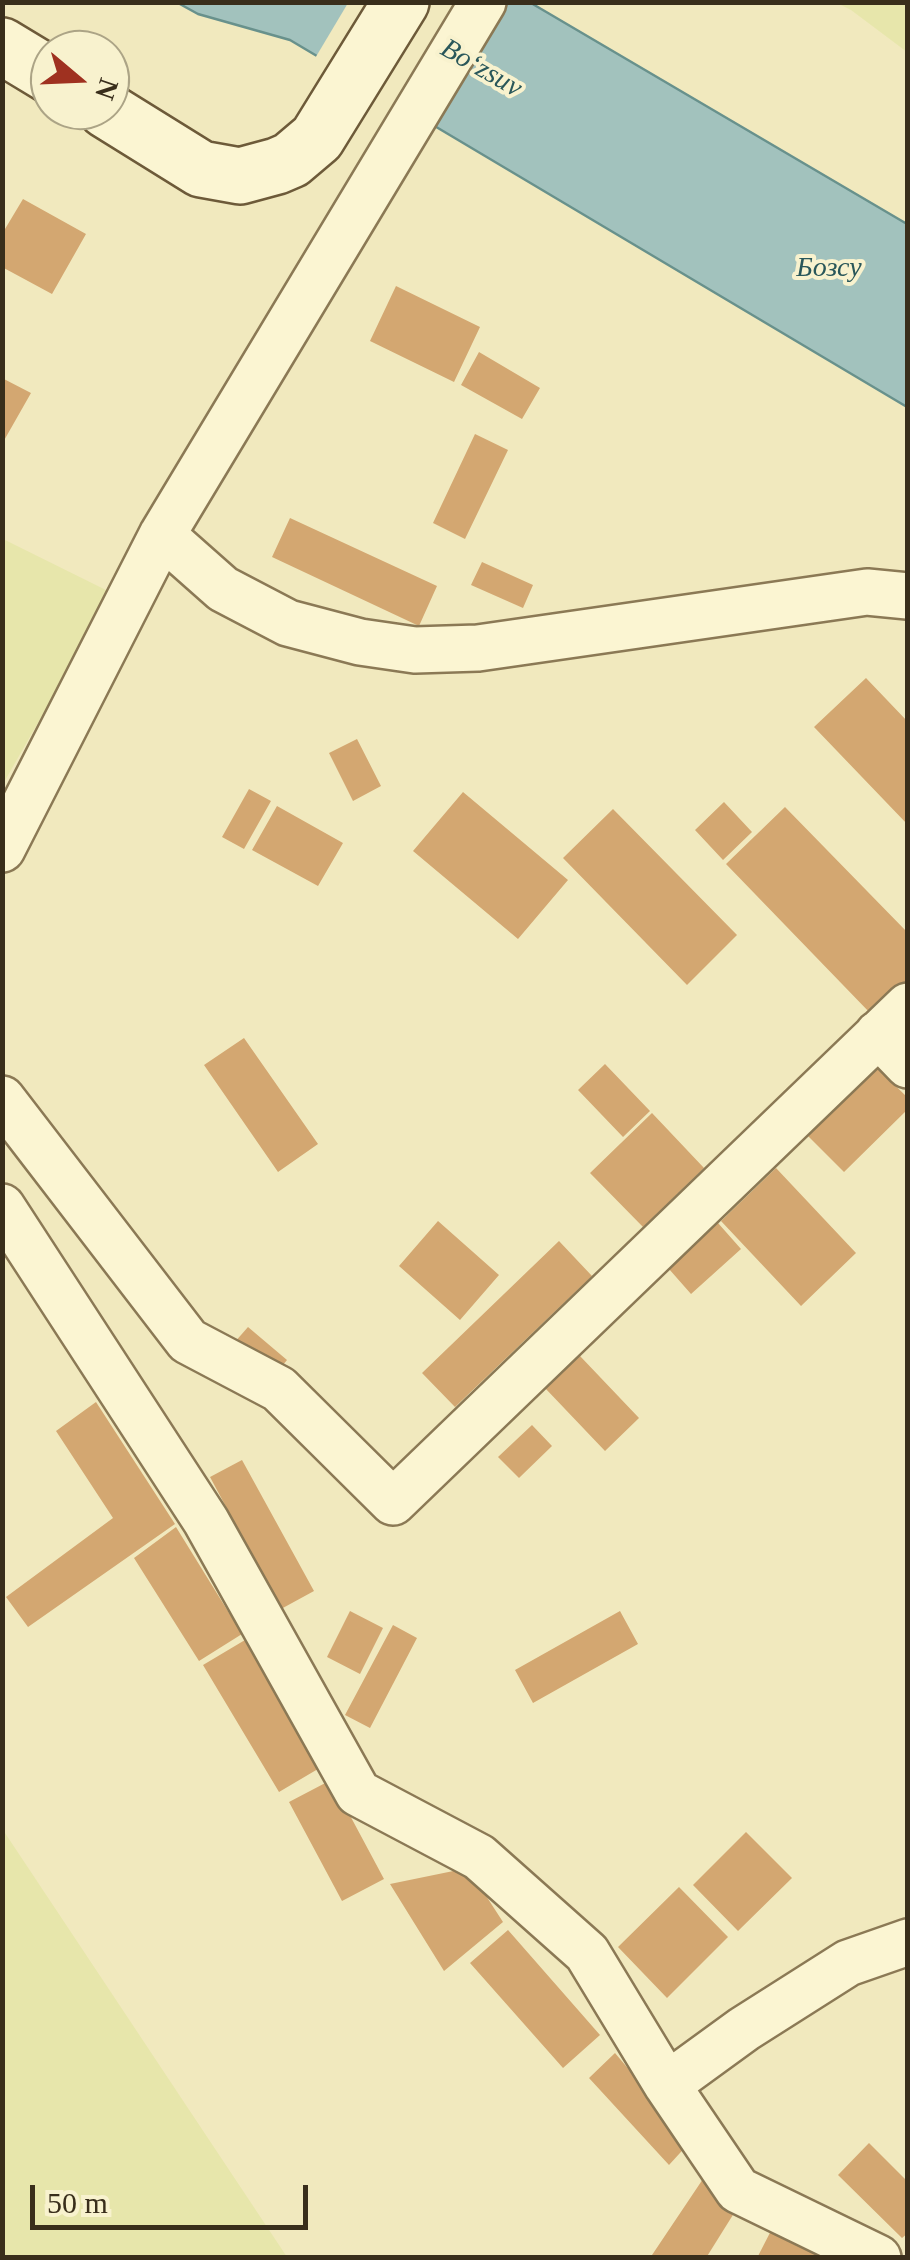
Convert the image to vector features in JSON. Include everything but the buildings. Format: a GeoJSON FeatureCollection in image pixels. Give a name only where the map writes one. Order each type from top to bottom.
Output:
{"type":"FeatureCollection","features":[{"type":"Feature","properties":{"kind":"main road"},"geometry":{"type":"LineString","coordinates":[[130,125],[201,169],[220,174],[240,176],[291,160],[317,138],[400,2]]}},
{"type":"Feature","properties":{"kind":"main road"},"geometry":{"type":"LineString","coordinates":[[2,46],[30,63]]}},
{"type":"Feature","properties":{"kind":"street"},"geometry":{"type":"LineString","coordinates":[[2,849],[162,534],[482,2]]}},
{"type":"Feature","properties":{"kind":"street"},"geometry":{"type":"LineString","coordinates":[[162,534],[223,588],[288,623],[360,642],[415,650],[478,648],[866,592],[908,596]]}},
{"type":"Feature","properties":{"kind":"street"},"geometry":{"type":"LineString","coordinates":[[2,1099],[188,1341],[279,1390],[392,1502],[898,1035]]}},
{"type":"Feature","properties":{"kind":"street"},"geometry":{"type":"LineString","coordinates":[[2,1207],[206,1521],[358,1793],[479,1857],[587,1952],[667,2084],[738,2190],[878,2258]]}},
{"type":"Feature","properties":{"kind":"street"},"geometry":{"type":"LineString","coordinates":[[667,2084],[744,2029],[848,1964],[908,1942]]}},
{"type":"Feature","properties":{"kind":"shaded area"},"geometry":{"type":"Polygon","coordinates":[[[837,3],[907,3],[907,52],[851,10],[837,3]]]}},
{"type":"Feature","properties":{"kind":"shaded area"},"geometry":{"type":"Polygon","coordinates":[[[3,539],[112,593],[3,784],[3,539]]]}},
{"type":"Feature","properties":{"kind":"shaded area"},"geometry":{"type":"Polygon","coordinates":[[[3,1830],[287,2257],[3,2257],[3,1830]]]}},
{"type":"Feature","properties":{"kind":"water","name":"Бозсу"},"geometry":{"type":"Polygon","coordinates":[[[178,3],[531,3],[907,224],[907,407],[290,40],[198,14],[178,3]]]}},
{"type":"Feature","properties":{"kind":"pier"},"geometry":{"type":"Polygon","coordinates":[[[348,3],[507,3],[433,130],[314,60],[348,3]]]}},
{"type":"Feature","properties":{"kind":"water label","name":"Boʻzsuv"},"geometry":{"type":"Point","coordinates":[481,69]}}]}
